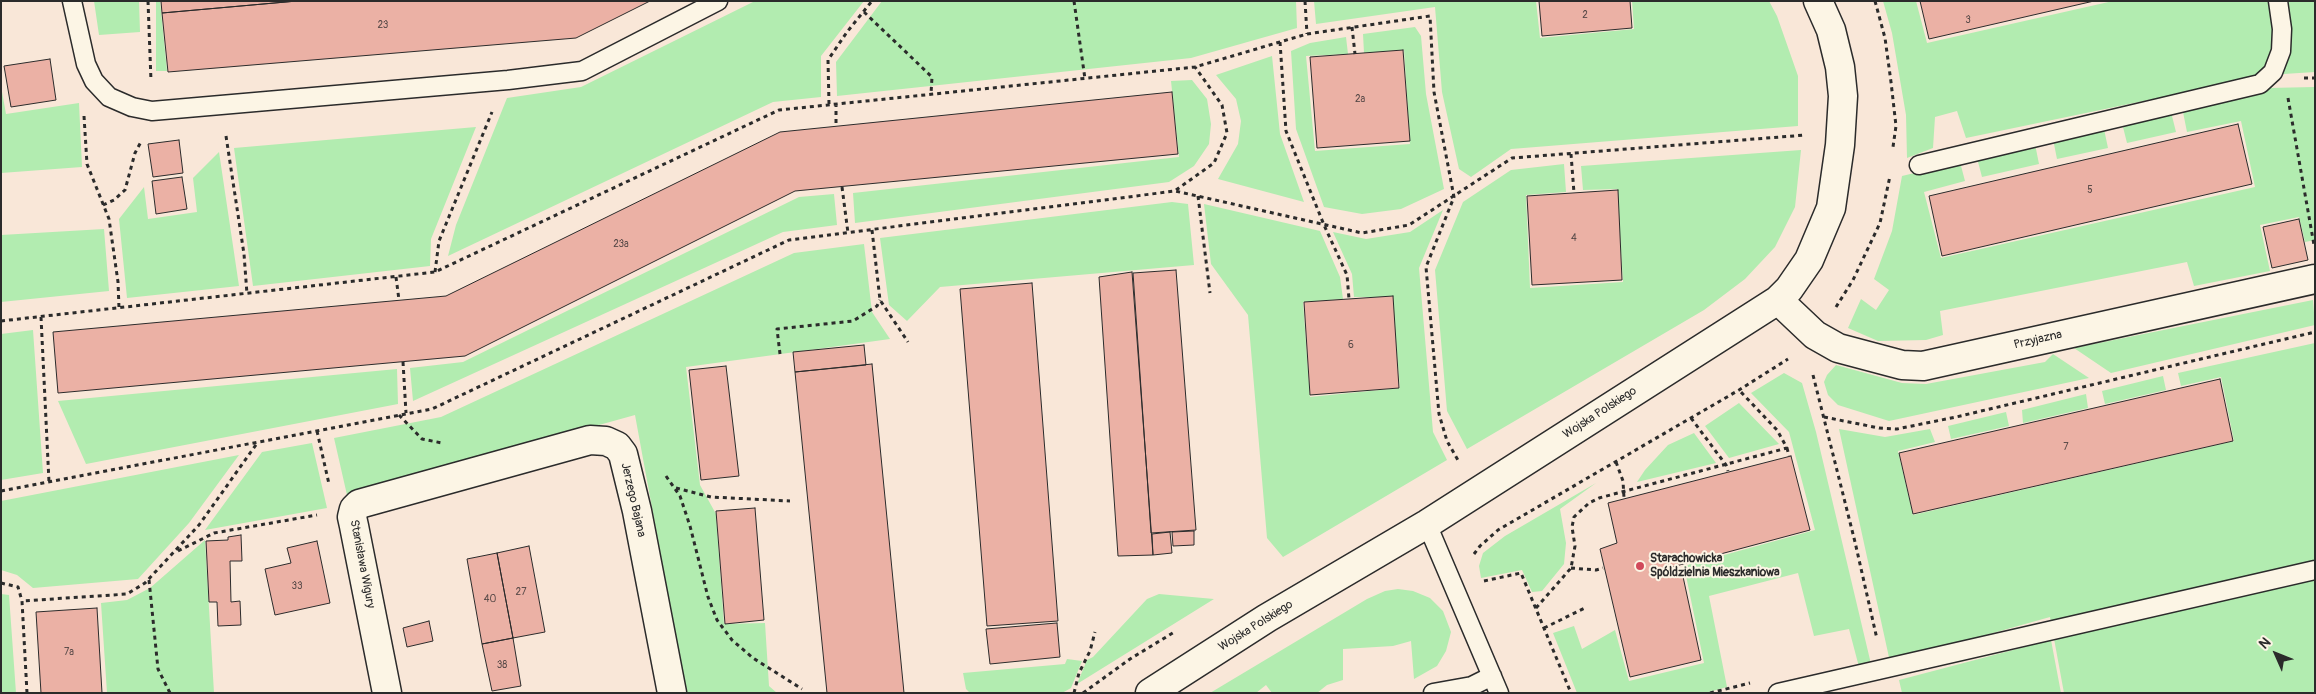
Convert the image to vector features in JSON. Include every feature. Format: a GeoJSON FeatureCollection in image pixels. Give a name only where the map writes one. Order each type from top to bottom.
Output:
{"type":"FeatureCollection","features":[{"type":"Feature","properties":{"kind":"street","name":"Wojska Polskiego"},"geometry":{"type":"LineString","coordinates":[[1150,693],[1268,618],[1427,524],[1778,300],[1789,289],[1809,260],[1831,208],[1837,175],[1843,96],[1840,67],[1831,30],[1818,1]]}},
{"type":"Feature","properties":{"kind":"street","name":"Przyjazna"},"geometry":{"type":"LineString","coordinates":[[1778,300],[1815,335],[1846,351],[1902,365],[1923,366],[2315,279]]}},
{"type":"Feature","properties":{"kind":"street","name":"Jerzego Bajana"},"geometry":{"type":"LineString","coordinates":[[481,469],[590,440],[606,440],[616,446],[624,460],[637,511],[672,693]]}},
{"type":"Feature","properties":{"kind":"street","name":"Stanisława Wigury"},"geometry":{"type":"LineString","coordinates":[[387,693],[352,516],[354,509],[359,504],[481,469]]}},
{"type":"Feature","properties":{"kind":"lane"},"geometry":{"type":"LineString","coordinates":[[72,1],[86,64],[94,81],[109,97],[132,107],[152,110],[499,81],[582,71],[718,1]]}},
{"type":"Feature","properties":{"kind":"lane"},"geometry":{"type":"LineString","coordinates":[[1919,165],[2254,85],[2271,76],[2278,64],[2281,51],[2282,29],[2278,1]]}},
{"type":"Feature","properties":{"kind":"lane"},"geometry":{"type":"LineString","coordinates":[[1427,524],[1498,693]]}},
{"type":"Feature","properties":{"kind":"lane"},"geometry":{"type":"LineString","coordinates":[[1778,693],[2315,570]]}},
{"type":"Feature","properties":{"kind":"lane"},"geometry":{"type":"LineString","coordinates":[[1433,693],[1472,686],[1492,676]]}},
{"type":"Feature","properties":{"kind":"path"},"geometry":{"type":"LineString","coordinates":[[103,205],[114,200],[125,190],[135,153],[147,131],[152,110],[148,1]]}},
{"type":"Feature","properties":{"kind":"path"},"geometry":{"type":"LineString","coordinates":[[829,104],[828,60],[872,1]]}},
{"type":"Feature","properties":{"kind":"path"},"geometry":{"type":"LineString","coordinates":[[1074,1],[1085,79]]}},
{"type":"Feature","properties":{"kind":"path"},"geometry":{"type":"LineString","coordinates":[[1305,1],[1307,34]]}},
{"type":"Feature","properties":{"kind":"path"},"geometry":{"type":"LineString","coordinates":[[1875,1],[1885,38],[1892,82],[1896,126],[1893,154]]}},
{"type":"Feature","properties":{"kind":"path"},"geometry":{"type":"LineString","coordinates":[[864,12],[932,77],[931,94]]}},
{"type":"Feature","properties":{"kind":"path"},"geometry":{"type":"LineString","coordinates":[[1,321],[435,272],[779,110],[1195,67],[1307,34],[1430,16],[1434,92],[1454,197],[1426,267],[1439,414],[1448,440],[1460,465],[1468,460]]}},
{"type":"Feature","properties":{"kind":"path"},"geometry":{"type":"LineString","coordinates":[[1352,27],[1354,54]]}},
{"type":"Feature","properties":{"kind":"path"},"geometry":{"type":"LineString","coordinates":[[1280,42],[1286,131],[1324,225],[1347,275],[1349,299]]}},
{"type":"Feature","properties":{"kind":"path"},"geometry":{"type":"LineString","coordinates":[[1175,191],[1214,163],[1227,133],[1222,105],[1195,67]]}},
{"type":"Feature","properties":{"kind":"path"},"geometry":{"type":"LineString","coordinates":[[2271,76],[2288,99],[2315,249]]}},
{"type":"Feature","properties":{"kind":"path"},"geometry":{"type":"LineString","coordinates":[[836,103],[836,126]]}},
{"type":"Feature","properties":{"kind":"path"},"geometry":{"type":"LineString","coordinates":[[225,105],[226,139],[244,254],[248,294]]}},
{"type":"Feature","properties":{"kind":"path"},"geometry":{"type":"LineString","coordinates":[[84,115],[86,164],[109,219],[118,282],[119,308]]}},
{"type":"Feature","properties":{"kind":"path"},"geometry":{"type":"LineString","coordinates":[[435,272],[439,241],[488,119]]}},
{"type":"Feature","properties":{"kind":"path"},"geometry":{"type":"LineString","coordinates":[[1,491],[432,409],[789,240],[1175,191],[1362,233],[1409,225],[1512,158],[1812,134]]}},
{"type":"Feature","properties":{"kind":"path"},"geometry":{"type":"LineString","coordinates":[[1571,154],[1574,193]]}},
{"type":"Feature","properties":{"kind":"path"},"geometry":{"type":"LineString","coordinates":[[1815,335],[1840,302],[1866,255],[1880,223],[1891,172]]}},
{"type":"Feature","properties":{"kind":"path"},"geometry":{"type":"LineString","coordinates":[[842,187],[848,233]]}},
{"type":"Feature","properties":{"kind":"path"},"geometry":{"type":"LineString","coordinates":[[1198,196],[1210,293]]}},
{"type":"Feature","properties":{"kind":"path"},"geometry":{"type":"LineString","coordinates":[[872,230],[880,300],[908,342]]}},
{"type":"Feature","properties":{"kind":"path"},"geometry":{"type":"LineString","coordinates":[[396,277],[399,300]]}},
{"type":"Feature","properties":{"kind":"path"},"geometry":{"type":"LineString","coordinates":[[780,354],[777,329],[853,321],[877,306],[880,300]]}},
{"type":"Feature","properties":{"kind":"path"},"geometry":{"type":"LineString","coordinates":[[41,317],[48,482]]}},
{"type":"Feature","properties":{"kind":"path"},"geometry":{"type":"LineString","coordinates":[[1824,417],[1879,428],[1897,429],[1975,413],[2315,332]]}},
{"type":"Feature","properties":{"kind":"path"},"geometry":{"type":"LineString","coordinates":[[1473,557],[1480,546],[1498,530],[1789,359]]}},
{"type":"Feature","properties":{"kind":"path"},"geometry":{"type":"LineString","coordinates":[[403,362],[406,414]]}},
{"type":"Feature","properties":{"kind":"path"},"geometry":{"type":"LineString","coordinates":[[1816,388],[1873,625]]}},
{"type":"Feature","properties":{"kind":"path"},"geometry":{"type":"LineString","coordinates":[[1739,390],[1777,430],[1787,448],[1789,456]]}},
{"type":"Feature","properties":{"kind":"path"},"geometry":{"type":"LineString","coordinates":[[1691,418],[1726,465],[1728,471]]}},
{"type":"Feature","properties":{"kind":"path"},"geometry":{"type":"LineString","coordinates":[[317,431],[330,489]]}},
{"type":"Feature","properties":{"kind":"path"},"geometry":{"type":"LineString","coordinates":[[22,601],[127,594],[149,580],[199,525],[258,442]]}},
{"type":"Feature","properties":{"kind":"path"},"geometry":{"type":"LineString","coordinates":[[1536,608],[1571,568],[1575,546],[1572,527],[1574,517],[1589,503],[1624,491],[1787,448]]}},
{"type":"Feature","properties":{"kind":"path"},"geometry":{"type":"LineString","coordinates":[[624,460],[655,468],[664,475],[680,496],[690,526],[708,598],[717,620],[732,640],[753,658],[802,689]]}},
{"type":"Feature","properties":{"kind":"path"},"geometry":{"type":"LineString","coordinates":[[1616,462],[1621,472],[1624,498]]}},
{"type":"Feature","properties":{"kind":"path"},"geometry":{"type":"LineString","coordinates":[[675,488],[711,497],[790,500]]}},
{"type":"Feature","properties":{"kind":"path"},"geometry":{"type":"LineString","coordinates":[[176,552],[214,533],[354,509]]}},
{"type":"Feature","properties":{"kind":"path"},"geometry":{"type":"LineString","coordinates":[[1571,568],[1596,570],[1603,568]]}},
{"type":"Feature","properties":{"kind":"path"},"geometry":{"type":"LineString","coordinates":[[1479,582],[1521,573],[1571,693]]}},
{"type":"Feature","properties":{"kind":"path"},"geometry":{"type":"LineString","coordinates":[[149,580],[158,669],[170,693]]}},
{"type":"Feature","properties":{"kind":"path"},"geometry":{"type":"LineString","coordinates":[[1,583],[18,587],[22,601],[27,693]]}},
{"type":"Feature","properties":{"kind":"path"},"geometry":{"type":"LineString","coordinates":[[1544,628],[1587,607]]}},
{"type":"Feature","properties":{"kind":"path"},"geometry":{"type":"LineString","coordinates":[[1083,693],[1130,659],[1181,628]]}},
{"type":"Feature","properties":{"kind":"path"},"geometry":{"type":"LineString","coordinates":[[1074,693],[1079,673],[1090,651],[1096,632]]}},
{"type":"Feature","properties":{"kind":"path"},"geometry":{"type":"LineString","coordinates":[[1710,693],[1755,682]]}},
{"type":"Feature","properties":{"kind":"green space"},"geometry":{"type":"Polygon","coordinates":[[[94,1],[139,1],[140,32],[99,35],[94,1]]]}},
{"type":"Feature","properties":{"kind":"green space"},"geometry":{"type":"Polygon","coordinates":[[[156,1],[160,1],[167,71],[156,71],[156,1]]]}},
{"type":"Feature","properties":{"kind":"green space"},"geometry":{"type":"Polygon","coordinates":[[[755,1],[864,1],[821,56],[821,97],[773,102],[448,256],[456,225],[507,98],[581,87],[755,1]]]}},
{"type":"Feature","properties":{"kind":"green space"},"geometry":{"type":"Polygon","coordinates":[[[882,1],[1296,1],[1297,28],[1191,58],[837,96],[836,62],[882,1]]]}},
{"type":"Feature","properties":{"kind":"green space"},"geometry":{"type":"Polygon","coordinates":[[[1314,1],[1536,1],[1540,38],[1634,29],[1632,1],[1769,1],[1777,16],[1798,76],[1798,126],[1511,149],[1471,177],[1459,169],[1442,92],[1435,7],[1316,24],[1314,1]]]}},
{"type":"Feature","properties":{"kind":"green space"},"geometry":{"type":"Polygon","coordinates":[[[1883,1],[1916,1],[1927,43],[2113,1],[2315,1],[2315,72],[2268,75],[1966,138],[1957,111],[1935,117],[1933,148],[1907,158],[1906,115],[1892,33],[1883,1]]]}},
{"type":"Feature","properties":{"kind":"green space"},"geometry":{"type":"Polygon","coordinates":[[[1415,27],[1421,36],[1426,94],[1444,189],[1401,209],[1362,214],[1324,207],[1296,129],[1291,51],[1310,43],[1346,37],[1348,54],[1306,56],[1315,151],[1410,144],[1404,50],[1364,53],[1363,34],[1415,27]]]}},
{"type":"Feature","properties":{"kind":"green space"},"geometry":{"type":"Polygon","coordinates":[[[1272,56],[1280,134],[1304,202],[1218,179],[1238,144],[1241,121],[1236,99],[1216,75],[1272,56]]]}},
{"type":"Feature","properties":{"kind":"green space"},"geometry":{"type":"Polygon","coordinates":[[[1192,80],[1207,99],[1211,124],[1209,144],[1194,166],[1169,182],[855,223],[853,193],[1179,157],[1171,81],[1192,80]]]}},
{"type":"Feature","properties":{"kind":"green space"},"geometry":{"type":"Polygon","coordinates":[[[1,86],[6,114],[79,103],[82,167],[1,173],[1,86]]]}},
{"type":"Feature","properties":{"kind":"green space"},"geometry":{"type":"Polygon","coordinates":[[[2315,87],[2315,240],[2305,242],[2299,217],[2260,225],[2270,271],[2194,286],[2187,262],[1940,311],[1943,335],[1926,340],[1878,341],[1848,328],[1861,299],[1876,310],[1889,290],[1874,279],[1892,231],[1902,176],[1960,162],[1965,181],[1924,192],[1941,258],[2255,187],[2241,121],[2187,132],[2182,107],[2268,88],[2315,87]]]}},
{"type":"Feature","properties":{"kind":"green space"},"geometry":{"type":"Polygon","coordinates":[[[2171,112],[2176,132],[2127,143],[2122,123],[2171,112]]]}},
{"type":"Feature","properties":{"kind":"green space"},"geometry":{"type":"Polygon","coordinates":[[[476,127],[431,239],[430,266],[253,286],[234,148],[476,127]]]}},
{"type":"Feature","properties":{"kind":"green space"},"geometry":{"type":"Polygon","coordinates":[[[2104,129],[2108,148],[2057,159],[2053,139],[2104,129]]]}},
{"type":"Feature","properties":{"kind":"green space"},"geometry":{"type":"Polygon","coordinates":[[[2035,144],[2039,164],[1982,177],[1977,158],[2035,144]]]}},
{"type":"Feature","properties":{"kind":"green space"},"geometry":{"type":"Polygon","coordinates":[[[1801,150],[1795,207],[1775,247],[1745,279],[1704,310],[1467,449],[1447,411],[1435,270],[1463,202],[1511,170],[1564,164],[1566,192],[1526,195],[1530,288],[1623,282],[1617,189],[1583,190],[1581,166],[1801,150]]]}},
{"type":"Feature","properties":{"kind":"green space"},"geometry":{"type":"Polygon","coordinates":[[[219,152],[239,286],[127,298],[119,219],[144,187],[148,219],[197,212],[193,178],[219,152]]]}},
{"type":"Feature","properties":{"kind":"green space"},"geometry":{"type":"Polygon","coordinates":[[[834,194],[837,225],[783,232],[413,401],[410,368],[463,362],[799,197],[834,194]]]}},
{"type":"Feature","properties":{"kind":"green space"},"geometry":{"type":"Polygon","coordinates":[[[1172,202],[1188,204],[1194,265],[940,287],[907,321],[889,305],[880,238],[1172,202]]]}},
{"type":"Feature","properties":{"kind":"green space"},"geometry":{"type":"Polygon","coordinates":[[[1204,204],[1320,231],[1340,277],[1343,299],[1303,302],[1310,397],[1400,388],[1392,297],[1354,297],[1352,274],[1333,232],[1366,239],[1410,232],[1443,210],[1419,268],[1433,432],[1447,460],[1283,557],[1267,538],[1248,315],[1211,264],[1204,204]]]}},
{"type":"Feature","properties":{"kind":"green space"},"geometry":{"type":"Polygon","coordinates":[[[104,229],[109,291],[1,302],[1,235],[104,229]]]}},
{"type":"Feature","properties":{"kind":"green space"},"geometry":{"type":"Polygon","coordinates":[[[864,244],[872,312],[890,339],[686,367],[700,485],[716,514],[724,624],[765,623],[769,686],[777,693],[686,693],[635,415],[347,495],[334,438],[441,417],[794,253],[864,244]]]}},
{"type":"Feature","properties":{"kind":"green space"},"geometry":{"type":"Polygon","coordinates":[[[2313,300],[2315,325],[2111,373],[2074,348],[2313,300]]]}},
{"type":"Feature","properties":{"kind":"green space"},"geometry":{"type":"Polygon","coordinates":[[[33,330],[43,473],[1,480],[1,334],[33,330]]]}},
{"type":"Feature","properties":{"kind":"green space"},"geometry":{"type":"Polygon","coordinates":[[[2315,343],[2315,693],[2064,693],[2050,617],[1890,662],[1839,429],[1885,437],[1930,429],[1935,442],[1898,451],[1913,515],[2234,441],[2221,377],[2181,386],[2178,373],[2315,343]]]}},
{"type":"Feature","properties":{"kind":"green space"},"geometry":{"type":"Polygon","coordinates":[[[2053,354],[2089,378],[1889,421],[1838,405],[1828,395],[1824,382],[1827,375],[1836,365],[1902,383],[1926,384],[2045,362],[2053,354]]]}},
{"type":"Feature","properties":{"kind":"green space"},"geometry":{"type":"Polygon","coordinates":[[[397,369],[398,404],[86,464],[58,401],[397,369]]]}},
{"type":"Feature","properties":{"kind":"green space"},"geometry":{"type":"Polygon","coordinates":[[[1784,373],[1802,383],[1816,432],[1871,664],[1859,667],[1849,629],[1814,636],[1798,573],[1709,596],[1727,687],[1705,693],[1577,693],[1553,633],[1574,626],[1582,649],[1615,630],[1629,681],[1704,663],[1684,566],[1815,530],[1789,432],[1751,393],[1784,373]]]}},
{"type":"Feature","properties":{"kind":"green space"},"geometry":{"type":"Polygon","coordinates":[[[2163,376],[2166,390],[2105,404],[2102,391],[2163,376]]]}},
{"type":"Feature","properties":{"kind":"green space"},"geometry":{"type":"Polygon","coordinates":[[[2086,394],[2088,408],[2023,423],[2022,410],[2086,394]]]}},
{"type":"Feature","properties":{"kind":"green space"},"geometry":{"type":"Polygon","coordinates":[[[1739,403],[1779,444],[1729,458],[1705,426],[1739,403]]]}},
{"type":"Feature","properties":{"kind":"green space"},"geometry":{"type":"Polygon","coordinates":[[[2006,412],[2009,426],[1951,439],[1948,426],[2006,412]]]}},
{"type":"Feature","properties":{"kind":"green space"},"geometry":{"type":"Polygon","coordinates":[[[1694,433],[1716,463],[1637,482],[1645,470],[1668,445],[1694,433]]]}},
{"type":"Feature","properties":{"kind":"green space"},"geometry":{"type":"Polygon","coordinates":[[[312,443],[327,508],[205,530],[262,452],[312,443]]]}},
{"type":"Feature","properties":{"kind":"green space"},"geometry":{"type":"Polygon","coordinates":[[[239,455],[189,523],[138,579],[33,588],[17,575],[1,570],[1,501],[239,455]]]}},
{"type":"Feature","properties":{"kind":"green space"},"geometry":{"type":"Polygon","coordinates":[[[1596,483],[1560,509],[1566,543],[1564,564],[1542,591],[1532,592],[1522,570],[1481,578],[1479,566],[1483,553],[1505,536],[1596,483]]]}},
{"type":"Feature","properties":{"kind":"green space"},"geometry":{"type":"Polygon","coordinates":[[[205,540],[214,693],[107,693],[101,603],[127,600],[150,588],[205,540]]]}},
{"type":"Feature","properties":{"kind":"green space"},"geometry":{"type":"Polygon","coordinates":[[[1398,589],[1413,591],[1430,598],[1443,611],[1451,632],[1446,651],[1437,666],[1414,679],[1411,641],[1393,646],[1343,649],[1343,680],[1327,685],[1317,693],[1272,693],[1266,685],[1256,693],[1210,693],[1367,599],[1385,591],[1398,589]]]}},
{"type":"Feature","properties":{"kind":"green space"},"geometry":{"type":"Polygon","coordinates":[[[1,594],[9,595],[16,693],[1,693],[1,594]]]}},
{"type":"Feature","properties":{"kind":"green space"},"geometry":{"type":"Polygon","coordinates":[[[1159,594],[1214,599],[1077,684],[1087,660],[1093,657],[1147,599],[1159,594]]]}},
{"type":"Feature","properties":{"kind":"green space"},"geometry":{"type":"Polygon","coordinates":[[[2051,640],[2061,693],[1902,693],[1899,680],[2051,640]]]}},
{"type":"Feature","properties":{"kind":"green space"},"geometry":{"type":"Polygon","coordinates":[[[1067,659],[1082,661],[1071,688],[1062,693],[970,693],[966,689],[963,673],[1065,664],[1067,659]]]}},
{"type":"Feature","properties":{"kind":"building"},"geometry":{"type":"Polygon","coordinates":[[[161,1],[297,1],[162,13],[161,1]]]}},
{"type":"Feature","properties":{"kind":"building"},"geometry":{"type":"Polygon","coordinates":[[[297,1],[650,1],[576,38],[168,72],[162,13],[297,1]]]}},
{"type":"Feature","properties":{"kind":"building"},"geometry":{"type":"Polygon","coordinates":[[[1539,1],[1630,1],[1632,28],[1542,36],[1539,1]]]}},
{"type":"Feature","properties":{"kind":"building"},"geometry":{"type":"Polygon","coordinates":[[[1920,1],[2094,1],[1929,39],[1920,1]]]}},
{"type":"Feature","properties":{"kind":"building"},"geometry":{"type":"Polygon","coordinates":[[[1403,50],[1410,141],[1317,148],[1310,57],[1403,50]]]}},
{"type":"Feature","properties":{"kind":"building"},"geometry":{"type":"Polygon","coordinates":[[[50,59],[56,100],[11,107],[4,66],[50,59]]]}},
{"type":"Feature","properties":{"kind":"building"},"geometry":{"type":"Polygon","coordinates":[[[1172,92],[1178,154],[795,191],[465,356],[58,393],[53,332],[446,296],[780,132],[1172,92]]]}},
{"type":"Feature","properties":{"kind":"building"},"geometry":{"type":"Polygon","coordinates":[[[2238,124],[2252,184],[1942,256],[1929,196],[2238,124]]]}},
{"type":"Feature","properties":{"kind":"building"},"geometry":{"type":"Polygon","coordinates":[[[179,140],[183,173],[153,177],[148,144],[179,140]]]}},
{"type":"Feature","properties":{"kind":"building"},"geometry":{"type":"Polygon","coordinates":[[[182,177],[187,209],[156,214],[152,181],[182,177]]]}},
{"type":"Feature","properties":{"kind":"building"},"geometry":{"type":"Polygon","coordinates":[[[1618,190],[1622,280],[1532,285],[1527,196],[1618,190]]]}},
{"type":"Feature","properties":{"kind":"building"},"geometry":{"type":"Polygon","coordinates":[[[2299,219],[2308,260],[2272,268],[2263,227],[2299,219]]]}},
{"type":"Feature","properties":{"kind":"building"},"geometry":{"type":"Polygon","coordinates":[[[1176,270],[1196,530],[1151,533],[1133,273],[1176,270]]]}},
{"type":"Feature","properties":{"kind":"building"},"geometry":{"type":"Polygon","coordinates":[[[1132,272],[1153,555],[1118,556],[1099,277],[1132,272]]]}},
{"type":"Feature","properties":{"kind":"building"},"geometry":{"type":"Polygon","coordinates":[[[1032,283],[1058,621],[987,626],[960,289],[1032,283]]]}},
{"type":"Feature","properties":{"kind":"building"},"geometry":{"type":"Polygon","coordinates":[[[1393,296],[1399,388],[1310,395],[1304,302],[1393,296]]]}},
{"type":"Feature","properties":{"kind":"building"},"geometry":{"type":"Polygon","coordinates":[[[864,345],[866,365],[795,372],[793,352],[864,345]]]}},
{"type":"Feature","properties":{"kind":"building"},"geometry":{"type":"Polygon","coordinates":[[[872,364],[904,693],[827,693],[795,372],[872,364]]]}},
{"type":"Feature","properties":{"kind":"building"},"geometry":{"type":"Polygon","coordinates":[[[726,366],[739,476],[701,480],[689,370],[726,366]]]}},
{"type":"Feature","properties":{"kind":"building"},"geometry":{"type":"Polygon","coordinates":[[[2220,379],[2233,441],[1913,514],[1899,453],[2220,379]]]}},
{"type":"Feature","properties":{"kind":"building","name":"Starachowicka Spóldzielnia Mieszkaniowa"},"geometry":{"type":"Polygon","coordinates":[[[1791,456],[1810,530],[1672,567],[1674,574],[1682,572],[1701,660],[1630,677],[1600,549],[1617,543],[1608,503],[1791,456]]]}},
{"type":"Feature","properties":{"kind":"building"},"geometry":{"type":"Polygon","coordinates":[[[755,508],[764,620],[725,624],[716,511],[755,508]]]}},
{"type":"Feature","properties":{"kind":"building"},"geometry":{"type":"Polygon","coordinates":[[[1194,531],[1194,545],[1173,546],[1172,532],[1194,531]]]}},
{"type":"Feature","properties":{"kind":"building"},"geometry":{"type":"Polygon","coordinates":[[[1170,532],[1172,553],[1153,555],[1152,534],[1170,532]]]}},
{"type":"Feature","properties":{"kind":"building"},"geometry":{"type":"Polygon","coordinates":[[[241,535],[242,561],[230,561],[231,602],[240,601],[241,625],[218,626],[217,602],[209,602],[206,541],[228,540],[228,537],[241,535]]]}},
{"type":"Feature","properties":{"kind":"building"},"geometry":{"type":"Polygon","coordinates":[[[317,541],[330,603],[275,615],[265,569],[291,563],[287,548],[317,541]]]}},
{"type":"Feature","properties":{"kind":"building"},"geometry":{"type":"Polygon","coordinates":[[[529,546],[545,632],[513,638],[497,553],[529,546]]]}},
{"type":"Feature","properties":{"kind":"building"},"geometry":{"type":"Polygon","coordinates":[[[497,553],[513,638],[482,644],[467,559],[497,553]]]}},
{"type":"Feature","properties":{"kind":"building"},"geometry":{"type":"Polygon","coordinates":[[[97,608],[102,693],[41,693],[36,612],[97,608]]]}},
{"type":"Feature","properties":{"kind":"building"},"geometry":{"type":"Polygon","coordinates":[[[429,621],[433,641],[407,647],[403,628],[429,621]]]}},
{"type":"Feature","properties":{"kind":"building"},"geometry":{"type":"Polygon","coordinates":[[[1057,623],[1060,657],[990,664],[986,629],[1057,623]]]}},
{"type":"Feature","properties":{"kind":"building"},"geometry":{"type":"Polygon","coordinates":[[[513,638],[521,686],[492,691],[482,644],[513,638]]]}},
{"type":"Feature","properties":{"kind":"place","name":"Starachowicka Spóldzielnia Mieszkaniowa"},"geometry":{"type":"Point","coordinates":[1640,566]}}]}
